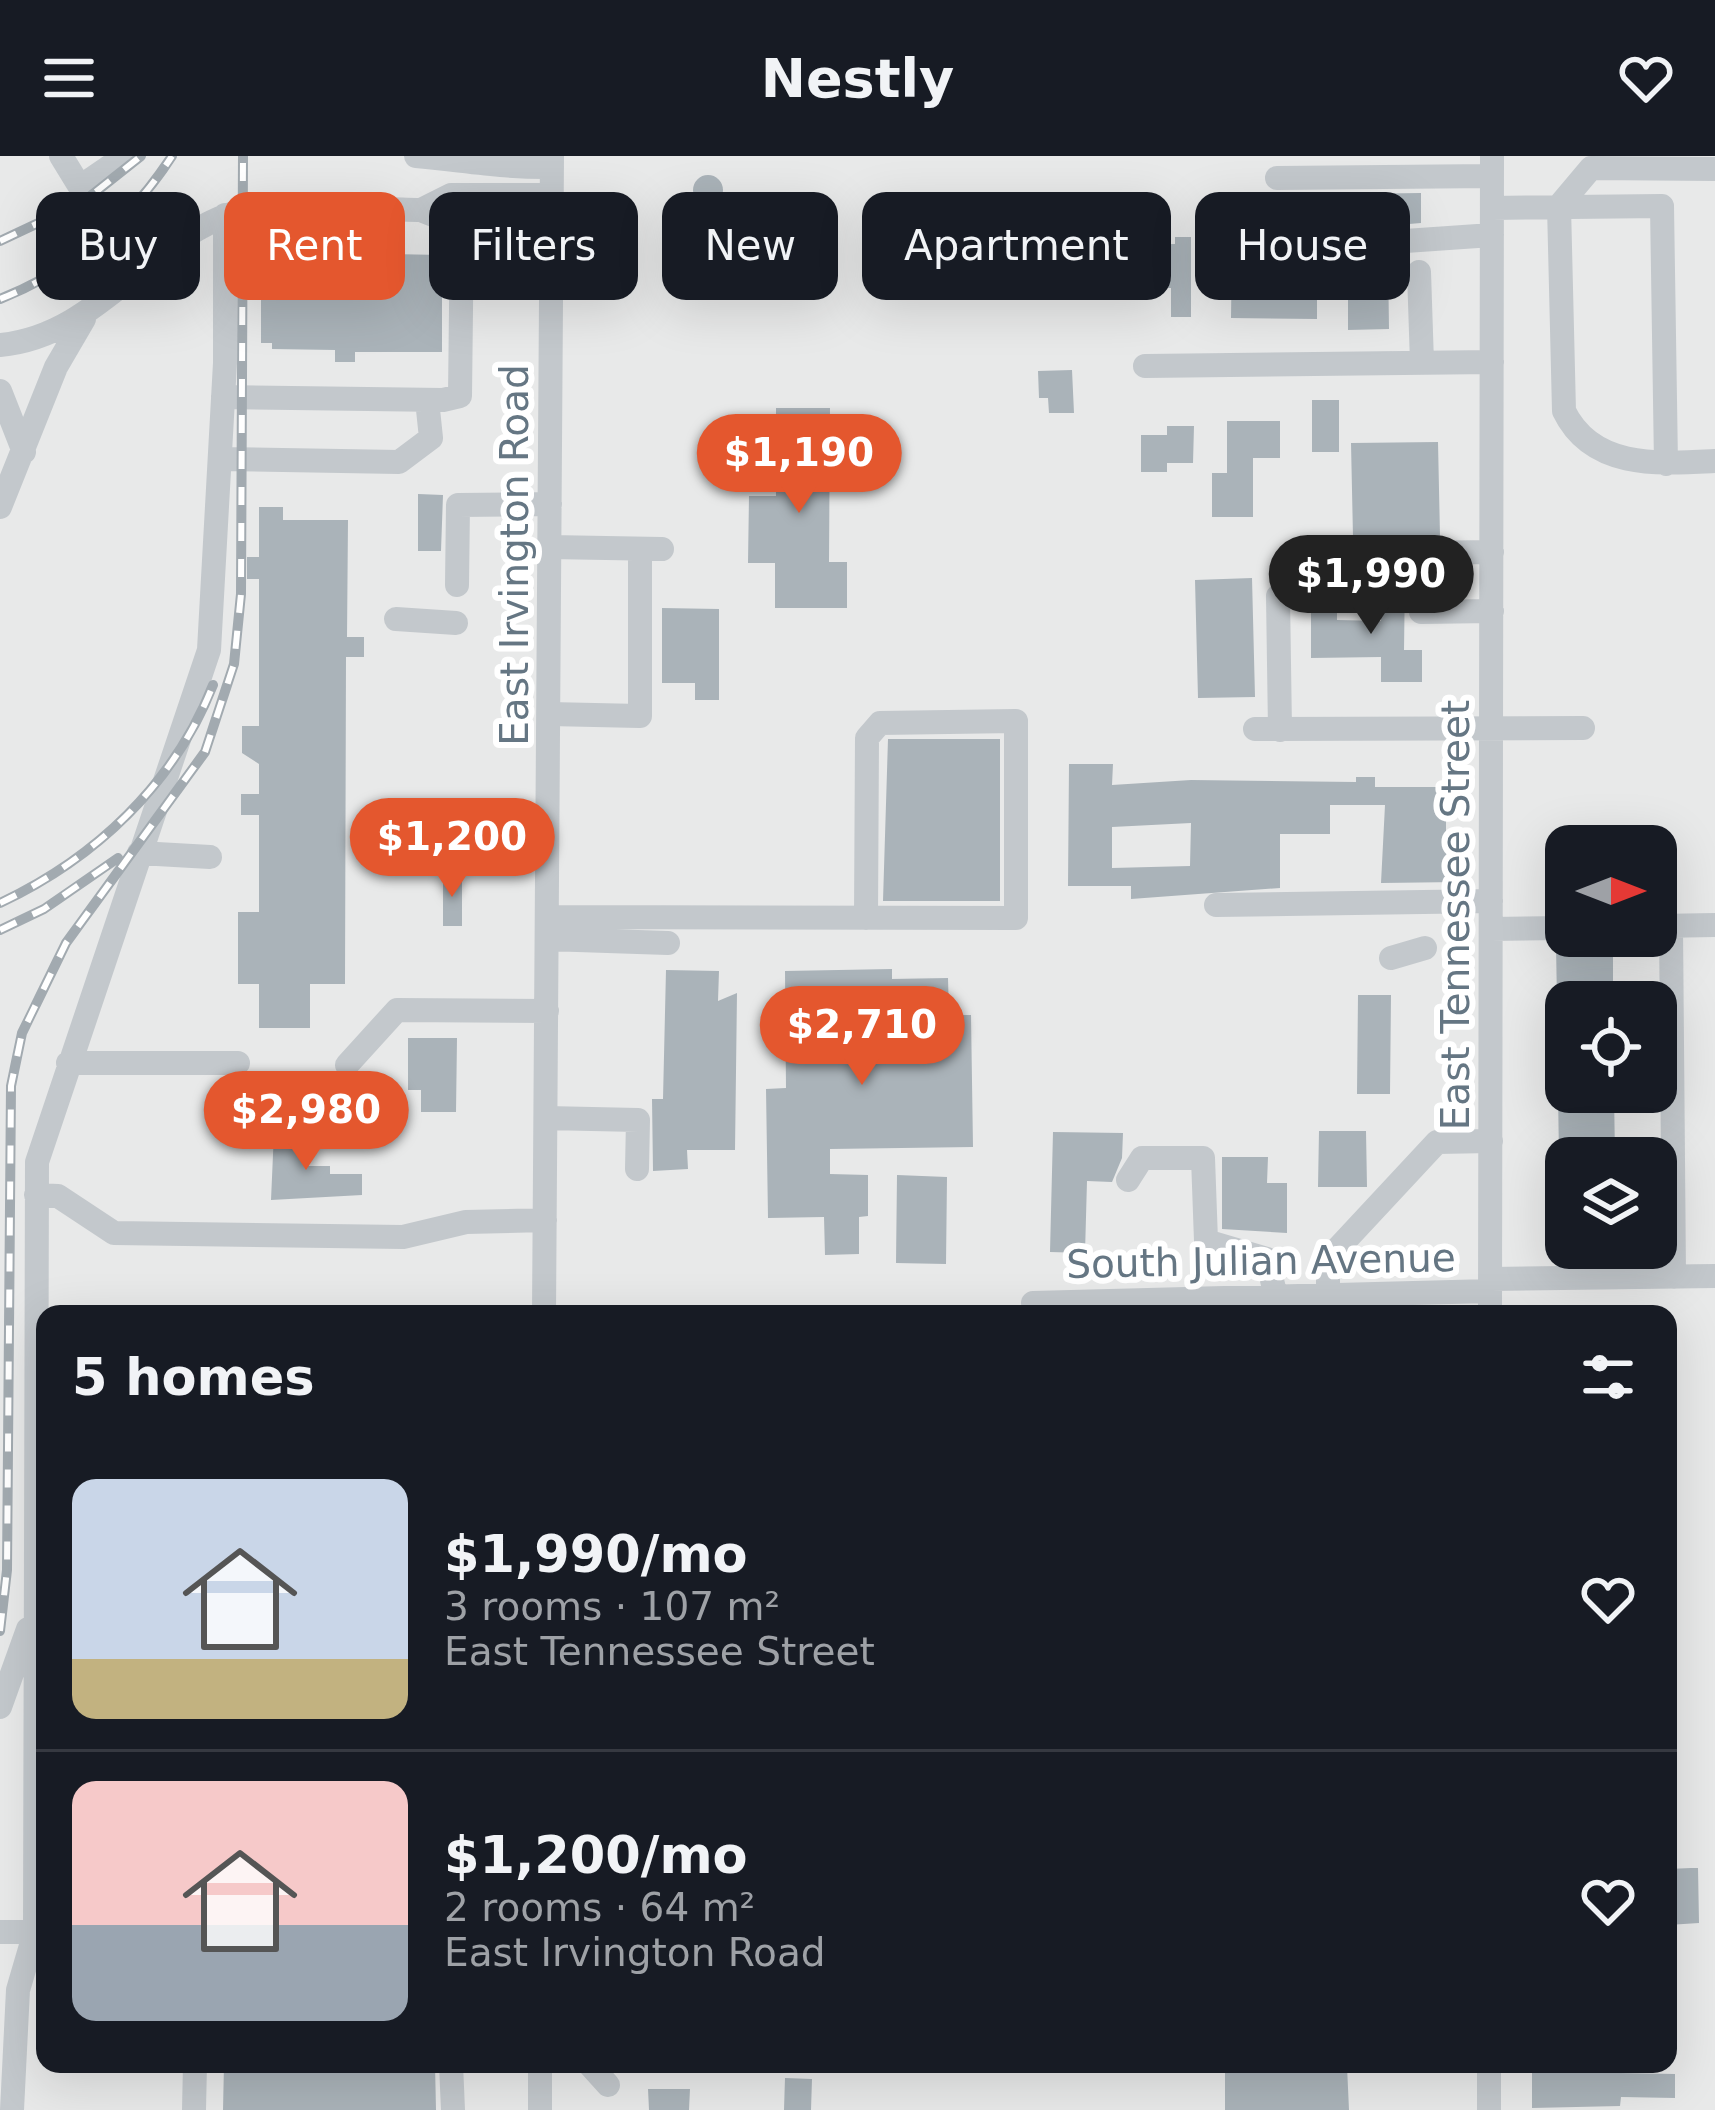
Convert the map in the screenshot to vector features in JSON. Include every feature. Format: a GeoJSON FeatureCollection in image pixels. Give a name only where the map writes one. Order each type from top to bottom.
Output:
{"type":"FeatureCollection","features":[{"type":"Feature","properties":{"kind":"street"},"geometry":{"type":"LineString","coordinates":[[61,156],[85,192]]}},
{"type":"Feature","properties":{"kind":"street"},"geometry":{"type":"LineString","coordinates":[[80,187],[125,156]]}},
{"type":"Feature","properties":{"kind":"street"},"geometry":{"type":"LineString","coordinates":[[416,156],[453,157],[491,168],[552,162]]}},
{"type":"Feature","properties":{"kind":"street","name":"East Irvington Road"},"geometry":{"type":"LineString","coordinates":[[551,192],[552,162]]}},
{"type":"Feature","properties":{"kind":"street"},"geometry":{"type":"LineString","coordinates":[[1715,169],[1591,162],[1559,206],[1564,410],[1576,435],[1602,453],[1666,464],[1715,461]]}},
{"type":"Feature","properties":{"kind":"street"},"geometry":{"type":"LineString","coordinates":[[1277,178],[1492,166]]}},
{"type":"Feature","properties":{"kind":"street","name":"East Tennessee Street"},"geometry":{"type":"LineString","coordinates":[[1490,1295],[1492,166]]}},
{"type":"Feature","properties":{"kind":"street"},"geometry":{"type":"LineString","coordinates":[[422,210],[429,206]]}},
{"type":"Feature","properties":{"kind":"street"},"geometry":{"type":"LineString","coordinates":[[1492,208],[1662,206],[1666,464]]}},
{"type":"Feature","properties":{"kind":"street"},"geometry":{"type":"LineString","coordinates":[[405,210],[429,212]]}},
{"type":"Feature","properties":{"kind":"street"},"geometry":{"type":"LineString","coordinates":[[200,230],[224,215]]}},
{"type":"Feature","properties":{"kind":"street"},"geometry":{"type":"LineString","coordinates":[[36,1305],[39,1147],[209,650],[223,397],[224,215]]}},
{"type":"Feature","properties":{"kind":"street"},"geometry":{"type":"LineString","coordinates":[[1410,241],[1492,235]]}},
{"type":"Feature","properties":{"kind":"street"},"geometry":{"type":"LineString","coordinates":[[1419,272],[1421,363]]}},
{"type":"Feature","properties":{"kind":"street"},"geometry":{"type":"LineString","coordinates":[[0,345],[67,327],[103,300]]}},
{"type":"Feature","properties":{"kind":"street"},"geometry":{"type":"LineString","coordinates":[[223,397],[452,399],[463,392],[462,300]]}},
{"type":"Feature","properties":{"kind":"street","name":"East Irvington Road"},"geometry":{"type":"LineString","coordinates":[[544,1305],[551,300]]}},
{"type":"Feature","properties":{"kind":"street"},"geometry":{"type":"LineString","coordinates":[[0,507],[56,367],[88,312]]}},
{"type":"Feature","properties":{"kind":"street"},"geometry":{"type":"LineString","coordinates":[[1145,366],[1492,362]]}},
{"type":"Feature","properties":{"kind":"street"},"geometry":{"type":"LineString","coordinates":[[0,391],[23,452]]}},
{"type":"Feature","properties":{"kind":"street"},"geometry":{"type":"LineString","coordinates":[[220,459],[399,462],[430,438],[428,400]]}},
{"type":"Feature","properties":{"kind":"street"},"geometry":{"type":"LineString","coordinates":[[457,585],[458,505],[550,504]]}},
{"type":"Feature","properties":{"kind":"street"},"geometry":{"type":"LineString","coordinates":[[549,714],[640,716],[651,549],[550,547]]}},
{"type":"Feature","properties":{"kind":"street"},"geometry":{"type":"LineString","coordinates":[[1334,554],[1492,552]]}},
{"type":"Feature","properties":{"kind":"street"},"geometry":{"type":"LineString","coordinates":[[1278,596],[1268,730],[1582,728]]}},
{"type":"Feature","properties":{"kind":"street"},"geometry":{"type":"LineString","coordinates":[[1421,612],[1492,611]]}},
{"type":"Feature","properties":{"kind":"street"},"geometry":{"type":"LineString","coordinates":[[396,619],[456,623]]}},
{"type":"Feature","properties":{"kind":"street"},"geometry":{"type":"LineString","coordinates":[[547,928],[1016,918],[1016,721],[880,723],[867,738],[866,918]]}},
{"type":"Feature","properties":{"kind":"street"},"geometry":{"type":"LineString","coordinates":[[139,853],[209,856]]}},
{"type":"Feature","properties":{"kind":"street"},"geometry":{"type":"LineString","coordinates":[[1216,904],[1491,901]]}},
{"type":"Feature","properties":{"kind":"street"},"geometry":{"type":"LineString","coordinates":[[1677,926],[1715,926]]}},
{"type":"Feature","properties":{"kind":"street"},"geometry":{"type":"LineString","coordinates":[[547,928],[668,943]]}},
{"type":"Feature","properties":{"kind":"street"},"geometry":{"type":"LineString","coordinates":[[1491,929],[1545,928]]}},
{"type":"Feature","properties":{"kind":"street"},"geometry":{"type":"LineString","coordinates":[[1391,958],[1425,948]]}},
{"type":"Feature","properties":{"kind":"street"},"geometry":{"type":"LineString","coordinates":[[1665,957],[1674,1277]]}},
{"type":"Feature","properties":{"kind":"street"},"geometry":{"type":"LineString","coordinates":[[346,1065],[397,1010],[547,1011]]}},
{"type":"Feature","properties":{"kind":"street"},"geometry":{"type":"LineString","coordinates":[[68,1063],[238,1063]]}},
{"type":"Feature","properties":{"kind":"street"},"geometry":{"type":"LineString","coordinates":[[546,1118],[638,1120],[638,1169]]}},
{"type":"Feature","properties":{"kind":"street"},"geometry":{"type":"LineString","coordinates":[[1321,1302],[1328,1259],[1436,1142],[1490,1141]]}},
{"type":"Feature","properties":{"kind":"street"},"geometry":{"type":"LineString","coordinates":[[1128,1180],[1142,1158],[1203,1158],[1206,1241],[1267,1259],[1276,1297]]}},
{"type":"Feature","properties":{"kind":"street"},"geometry":{"type":"LineString","coordinates":[[36,1195],[58,1196],[114,1233],[404,1237],[466,1222],[545,1220]]}},
{"type":"Feature","properties":{"kind":"street","name":"South Julian Avenue"},"geometry":{"type":"LineString","coordinates":[[1147,1305],[1276,1297],[1321,1302],[1490,1295],[1715,1276]]}},
{"type":"Feature","properties":{"kind":"street","name":"South Julian Avenue"},"geometry":{"type":"LineString","coordinates":[[1033,1303],[1074,1305]]}},
{"type":"Feature","properties":{"kind":"street"},"geometry":{"type":"LineString","coordinates":[[0,1707],[36,1601]]}},
{"type":"Feature","properties":{"kind":"street"},"geometry":{"type":"LineString","coordinates":[[0,1932],[36,1932]]}},
{"type":"Feature","properties":{"kind":"street"},"geometry":{"type":"LineString","coordinates":[[12,2110],[9,1990],[36,1939]]}},
{"type":"Feature","properties":{"kind":"street"},"geometry":{"type":"LineString","coordinates":[[194,2110],[195,2073]]}},
{"type":"Feature","properties":{"kind":"street"},"geometry":{"type":"LineString","coordinates":[[451,2073],[453,2110]]}},
{"type":"Feature","properties":{"kind":"street"},"geometry":{"type":"LineString","coordinates":[[540,2073],[540,2110]]}},
{"type":"Feature","properties":{"kind":"street"},"geometry":{"type":"LineString","coordinates":[[597,2073],[608,2085]]}},
{"type":"Feature","properties":{"kind":"street"},"geometry":{"type":"LineString","coordinates":[[1489,2073],[1489,2110]]}},
{"type":"Feature","properties":{"kind":"shaded area"},"geometry":{"type":"Polygon","coordinates":[[[0,156],[1715,156],[1715,2110],[0,2110],[0,156]]]}},
{"type":"Feature","properties":{"kind":"building"},"geometry":{"type":"Polygon","coordinates":[[[702,176],[714,176],[723,192],[693,192],[702,176]]]}},
{"type":"Feature","properties":{"kind":"building"},"geometry":{"type":"Polygon","coordinates":[[[1410,193],[1421,193],[1421,223],[1410,224],[1410,193]]]}},
{"type":"Feature","properties":{"kind":"building"},"geometry":{"type":"Polygon","coordinates":[[[1175,237],[1191,237],[1191,317],[1171,317],[1171,244],[1175,237]]]}},
{"type":"Feature","properties":{"kind":"building"},"geometry":{"type":"Polygon","coordinates":[[[405,254],[429,255],[429,300],[442,300],[442,352],[355,352],[355,362],[335,362],[335,350],[272,349],[272,343],[261,343],[261,300],[405,300],[405,254]]]}},
{"type":"Feature","properties":{"kind":"building"},"geometry":{"type":"Polygon","coordinates":[[[1231,300],[1317,300],[1317,319],[1231,318],[1231,300]]]}},
{"type":"Feature","properties":{"kind":"building"},"geometry":{"type":"Polygon","coordinates":[[[1348,300],[1389,300],[1389,329],[1348,330],[1348,300]]]}},
{"type":"Feature","properties":{"kind":"building"},"geometry":{"type":"Polygon","coordinates":[[[1072,370],[1074,413],[1049,413],[1048,398],[1039,398],[1038,371],[1072,370]]]}},
{"type":"Feature","properties":{"kind":"building"},"geometry":{"type":"Polygon","coordinates":[[[1312,400],[1339,400],[1339,452],[1312,452],[1312,400]]]}},
{"type":"Feature","properties":{"kind":"building"},"geometry":{"type":"Polygon","coordinates":[[[776,408],[830,408],[829,562],[847,562],[847,608],[775,608],[775,563],[748,563],[749,496],[776,496],[776,408]]]}},
{"type":"Feature","properties":{"kind":"building"},"geometry":{"type":"Polygon","coordinates":[[[1227,421],[1280,421],[1280,458],[1253,458],[1253,517],[1212,517],[1212,473],[1227,473],[1227,421]]]}},
{"type":"Feature","properties":{"kind":"building"},"geometry":{"type":"Polygon","coordinates":[[[1167,426],[1194,426],[1193,463],[1167,463],[1167,472],[1141,472],[1141,435],[1167,435],[1167,426]]]}},
{"type":"Feature","properties":{"kind":"building"},"geometry":{"type":"Polygon","coordinates":[[[1438,442],[1440,536],[1353,537],[1351,443],[1438,442]]]}},
{"type":"Feature","properties":{"kind":"building"},"geometry":{"type":"Polygon","coordinates":[[[418,494],[443,495],[441,551],[418,551],[418,494]]]}},
{"type":"Feature","properties":{"kind":"building"},"geometry":{"type":"Polygon","coordinates":[[[259,507],[283,507],[283,520],[348,520],[347,637],[364,637],[364,657],[346,657],[345,984],[310,984],[310,1028],[259,1028],[259,984],[238,984],[238,912],[259,912],[259,815],[241,815],[241,794],[259,794],[259,764],[242,753],[242,726],[259,726],[259,579],[247,579],[247,557],[259,557],[259,507]]]}},
{"type":"Feature","properties":{"kind":"building"},"geometry":{"type":"Polygon","coordinates":[[[1382,576],[1405,576],[1404,650],[1422,650],[1422,682],[1381,682],[1381,657],[1311,658],[1311,612],[1337,612],[1337,620],[1381,621],[1382,576]]]}},
{"type":"Feature","properties":{"kind":"building"},"geometry":{"type":"Polygon","coordinates":[[[1252,578],[1255,697],[1198,698],[1195,580],[1252,578]]]}},
{"type":"Feature","properties":{"kind":"building"},"geometry":{"type":"Polygon","coordinates":[[[662,608],[719,609],[719,700],[695,700],[695,683],[662,683],[662,608]]]}},
{"type":"Feature","properties":{"kind":"building"},"geometry":{"type":"Polygon","coordinates":[[[888,739],[1000,739],[1000,901],[883,901],[888,739]]]}},
{"type":"Feature","properties":{"kind":"building"},"geometry":{"type":"Polygon","coordinates":[[[1069,764],[1113,764],[1112,785],[1191,780],[1356,782],[1356,777],[1375,777],[1375,787],[1446,787],[1446,836],[1458,836],[1458,882],[1381,883],[1385,805],[1330,805],[1330,834],[1280,834],[1280,888],[1131,899],[1131,886],[1068,886],[1069,764]],[[1191,823],[1112,827],[1112,868],[1190,866],[1191,823]]]}},
{"type":"Feature","properties":{"kind":"building"},"geometry":{"type":"Polygon","coordinates":[[[443,874],[462,874],[462,926],[443,926],[443,874]]]}},
{"type":"Feature","properties":{"kind":"building"},"geometry":{"type":"Polygon","coordinates":[[[1556,957],[1613,957],[1613,981],[1557,981],[1556,957]]]}},
{"type":"Feature","properties":{"kind":"building"},"geometry":{"type":"Polygon","coordinates":[[[892,969],[892,979],[948,978],[949,1015],[971,1015],[973,1147],[830,1149],[830,1174],[868,1175],[868,1216],[859,1217],[859,1254],[825,1255],[824,1217],[768,1218],[766,1089],[786,1088],[785,971],[892,969]]]}},
{"type":"Feature","properties":{"kind":"building"},"geometry":{"type":"Polygon","coordinates":[[[666,970],[719,971],[718,1001],[737,993],[735,1150],[687,1150],[688,1169],[653,1171],[652,1099],[663,1099],[666,970]]]}},
{"type":"Feature","properties":{"kind":"building"},"geometry":{"type":"Polygon","coordinates":[[[1358,995],[1391,995],[1390,1094],[1357,1094],[1358,995]]]}},
{"type":"Feature","properties":{"kind":"building"},"geometry":{"type":"Polygon","coordinates":[[[408,1038],[457,1038],[456,1112],[421,1112],[421,1090],[408,1090],[408,1038]]]}},
{"type":"Feature","properties":{"kind":"building"},"geometry":{"type":"Polygon","coordinates":[[[1558,1113],[1614,1113],[1615,1137],[1559,1137],[1558,1113]]]}},
{"type":"Feature","properties":{"kind":"building"},"geometry":{"type":"Polygon","coordinates":[[[1319,1131],[1366,1131],[1367,1187],[1318,1187],[1319,1131]]]}},
{"type":"Feature","properties":{"kind":"building"},"geometry":{"type":"Polygon","coordinates":[[[274,1132],[305,1132],[305,1166],[330,1166],[330,1174],[362,1174],[362,1195],[271,1200],[274,1132]]]}},
{"type":"Feature","properties":{"kind":"building"},"geometry":{"type":"Polygon","coordinates":[[[1053,1132],[1123,1133],[1122,1158],[1112,1182],[1087,1181],[1085,1253],[1050,1252],[1053,1132]]]}},
{"type":"Feature","properties":{"kind":"building"},"geometry":{"type":"Polygon","coordinates":[[[1222,1157],[1268,1157],[1267,1183],[1287,1183],[1287,1233],[1222,1229],[1222,1157]]]}},
{"type":"Feature","properties":{"kind":"building"},"geometry":{"type":"Polygon","coordinates":[[[897,1175],[947,1177],[946,1264],[896,1263],[897,1175]]]}},
{"type":"Feature","properties":{"kind":"building"},"geometry":{"type":"Polygon","coordinates":[[[1698,1868],[1699,1923],[1677,1924],[1677,1869],[1698,1868]]]}},
{"type":"Feature","properties":{"kind":"building"},"geometry":{"type":"Polygon","coordinates":[[[224,2073],[435,2073],[436,2110],[223,2110],[224,2073]]]}},
{"type":"Feature","properties":{"kind":"building"},"geometry":{"type":"Polygon","coordinates":[[[1225,2073],[1347,2073],[1349,2110],[1225,2110],[1225,2073]]]}},
{"type":"Feature","properties":{"kind":"building"},"geometry":{"type":"Polygon","coordinates":[[[1532,2073],[1675,2074],[1675,2098],[1621,2097],[1620,2106],[1532,2108],[1532,2073]]]}},
{"type":"Feature","properties":{"kind":"building"},"geometry":{"type":"Polygon","coordinates":[[[785,2078],[812,2079],[811,2110],[784,2110],[785,2078]]]}},
{"type":"Feature","properties":{"kind":"building"},"geometry":{"type":"Polygon","coordinates":[[[648,2089],[690,2089],[689,2110],[649,2110],[648,2089]]]}},
{"type":"Feature","properties":{"kind":"railway"},"geometry":{"type":"LineString","coordinates":[[0,241],[83,202],[141,156]]}},
{"type":"Feature","properties":{"kind":"railway"},"geometry":{"type":"LineString","coordinates":[[0,299],[52,274],[97,241],[137,202],[172,156]]}},
{"type":"Feature","properties":{"kind":"railway"},"geometry":{"type":"LineString","coordinates":[[0,1631],[7,1570],[11,1086],[22,1033],[66,943],[205,752],[234,664],[241,594],[243,156]]}},
{"type":"Feature","properties":{"kind":"railway"},"geometry":{"type":"LineString","coordinates":[[0,903],[68,864],[128,814],[177,754],[213,685]]}},
{"type":"Feature","properties":{"kind":"railway"},"geometry":{"type":"LineString","coordinates":[[0,930],[44,909],[118,858]]}}]}
